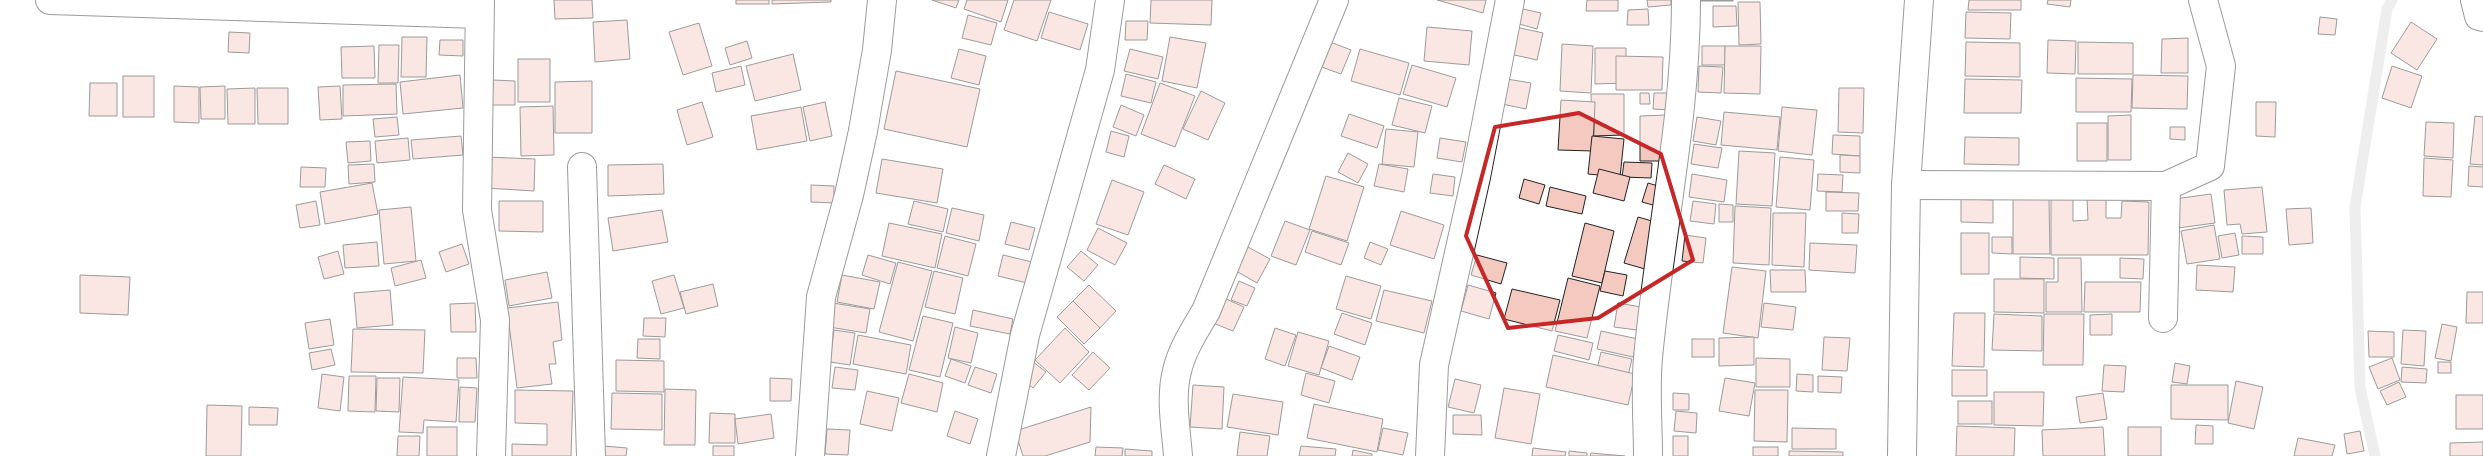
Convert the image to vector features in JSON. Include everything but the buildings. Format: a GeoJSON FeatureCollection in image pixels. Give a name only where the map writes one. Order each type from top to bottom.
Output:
{"type":"FeatureCollection","features":[{"type":"Feature","properties":{"kind":"street"},"geometry":{"type":"LineString","coordinates":[[50,0],[480,7],[476,210],[495,320],[491,456]]}},
{"type":"Feature","properties":{"kind":"street"},"geometry":{"type":"LineString","coordinates":[[810,456],[821,297],[849,195],[863,131],[877,50],[882,0]]}},
{"type":"Feature","properties":{"kind":"street"},"geometry":{"type":"LineString","coordinates":[[1001,456],[1025,335],[1100,70],[1110,0]]}},
{"type":"Feature","properties":{"kind":"street"},"geometry":{"type":"LineString","coordinates":[[1178,456],[1174,402],[1176,371],[1184,350],[1206,311],[1334,0]]}},
{"type":"Feature","properties":{"kind":"street"},"geometry":{"type":"LineString","coordinates":[[1430,456],[1434,365],[1476,177],[1510,0]]}},
{"type":"Feature","properties":{"kind":"street"},"geometry":{"type":"LineString","coordinates":[[1648,456],[1648,359],[1678,122],[1686,38],[1686,0]]}},
{"type":"Feature","properties":{"kind":"street"},"geometry":{"type":"LineString","coordinates":[[1902,456],[1906,185],[1919,0]]}},
{"type":"Feature","properties":{"kind":"street"},"geometry":{"type":"LineString","coordinates":[[1906,185],[2166,186],[2210,166],[2221,66],[2203,0]]}},
{"type":"Feature","properties":{"kind":"street"},"geometry":{"type":"LineString","coordinates":[[2475,0],[2479,16],[2483,17]]}},
{"type":"Feature","properties":{"kind":"street"},"geometry":{"type":"LineString","coordinates":[[582,167],[591,456]]}},
{"type":"Feature","properties":{"kind":"street"},"geometry":{"type":"LineString","coordinates":[[2163,318],[2166,186]]}},
{"type":"Feature","properties":{"kind":"highlighted area"},"geometry":{"type":"Polygon","coordinates":[[[1579,113],[1661,154],[1693,260],[1598,318],[1508,328],[1466,236],[1495,127],[1579,113]]]}},
{"type":"Feature","properties":{"kind":"waterway"},"geometry":{"type":"LineString","coordinates":[[2375,456],[2360,388],[2355,207],[2387,9],[2392,0]]}}]}
